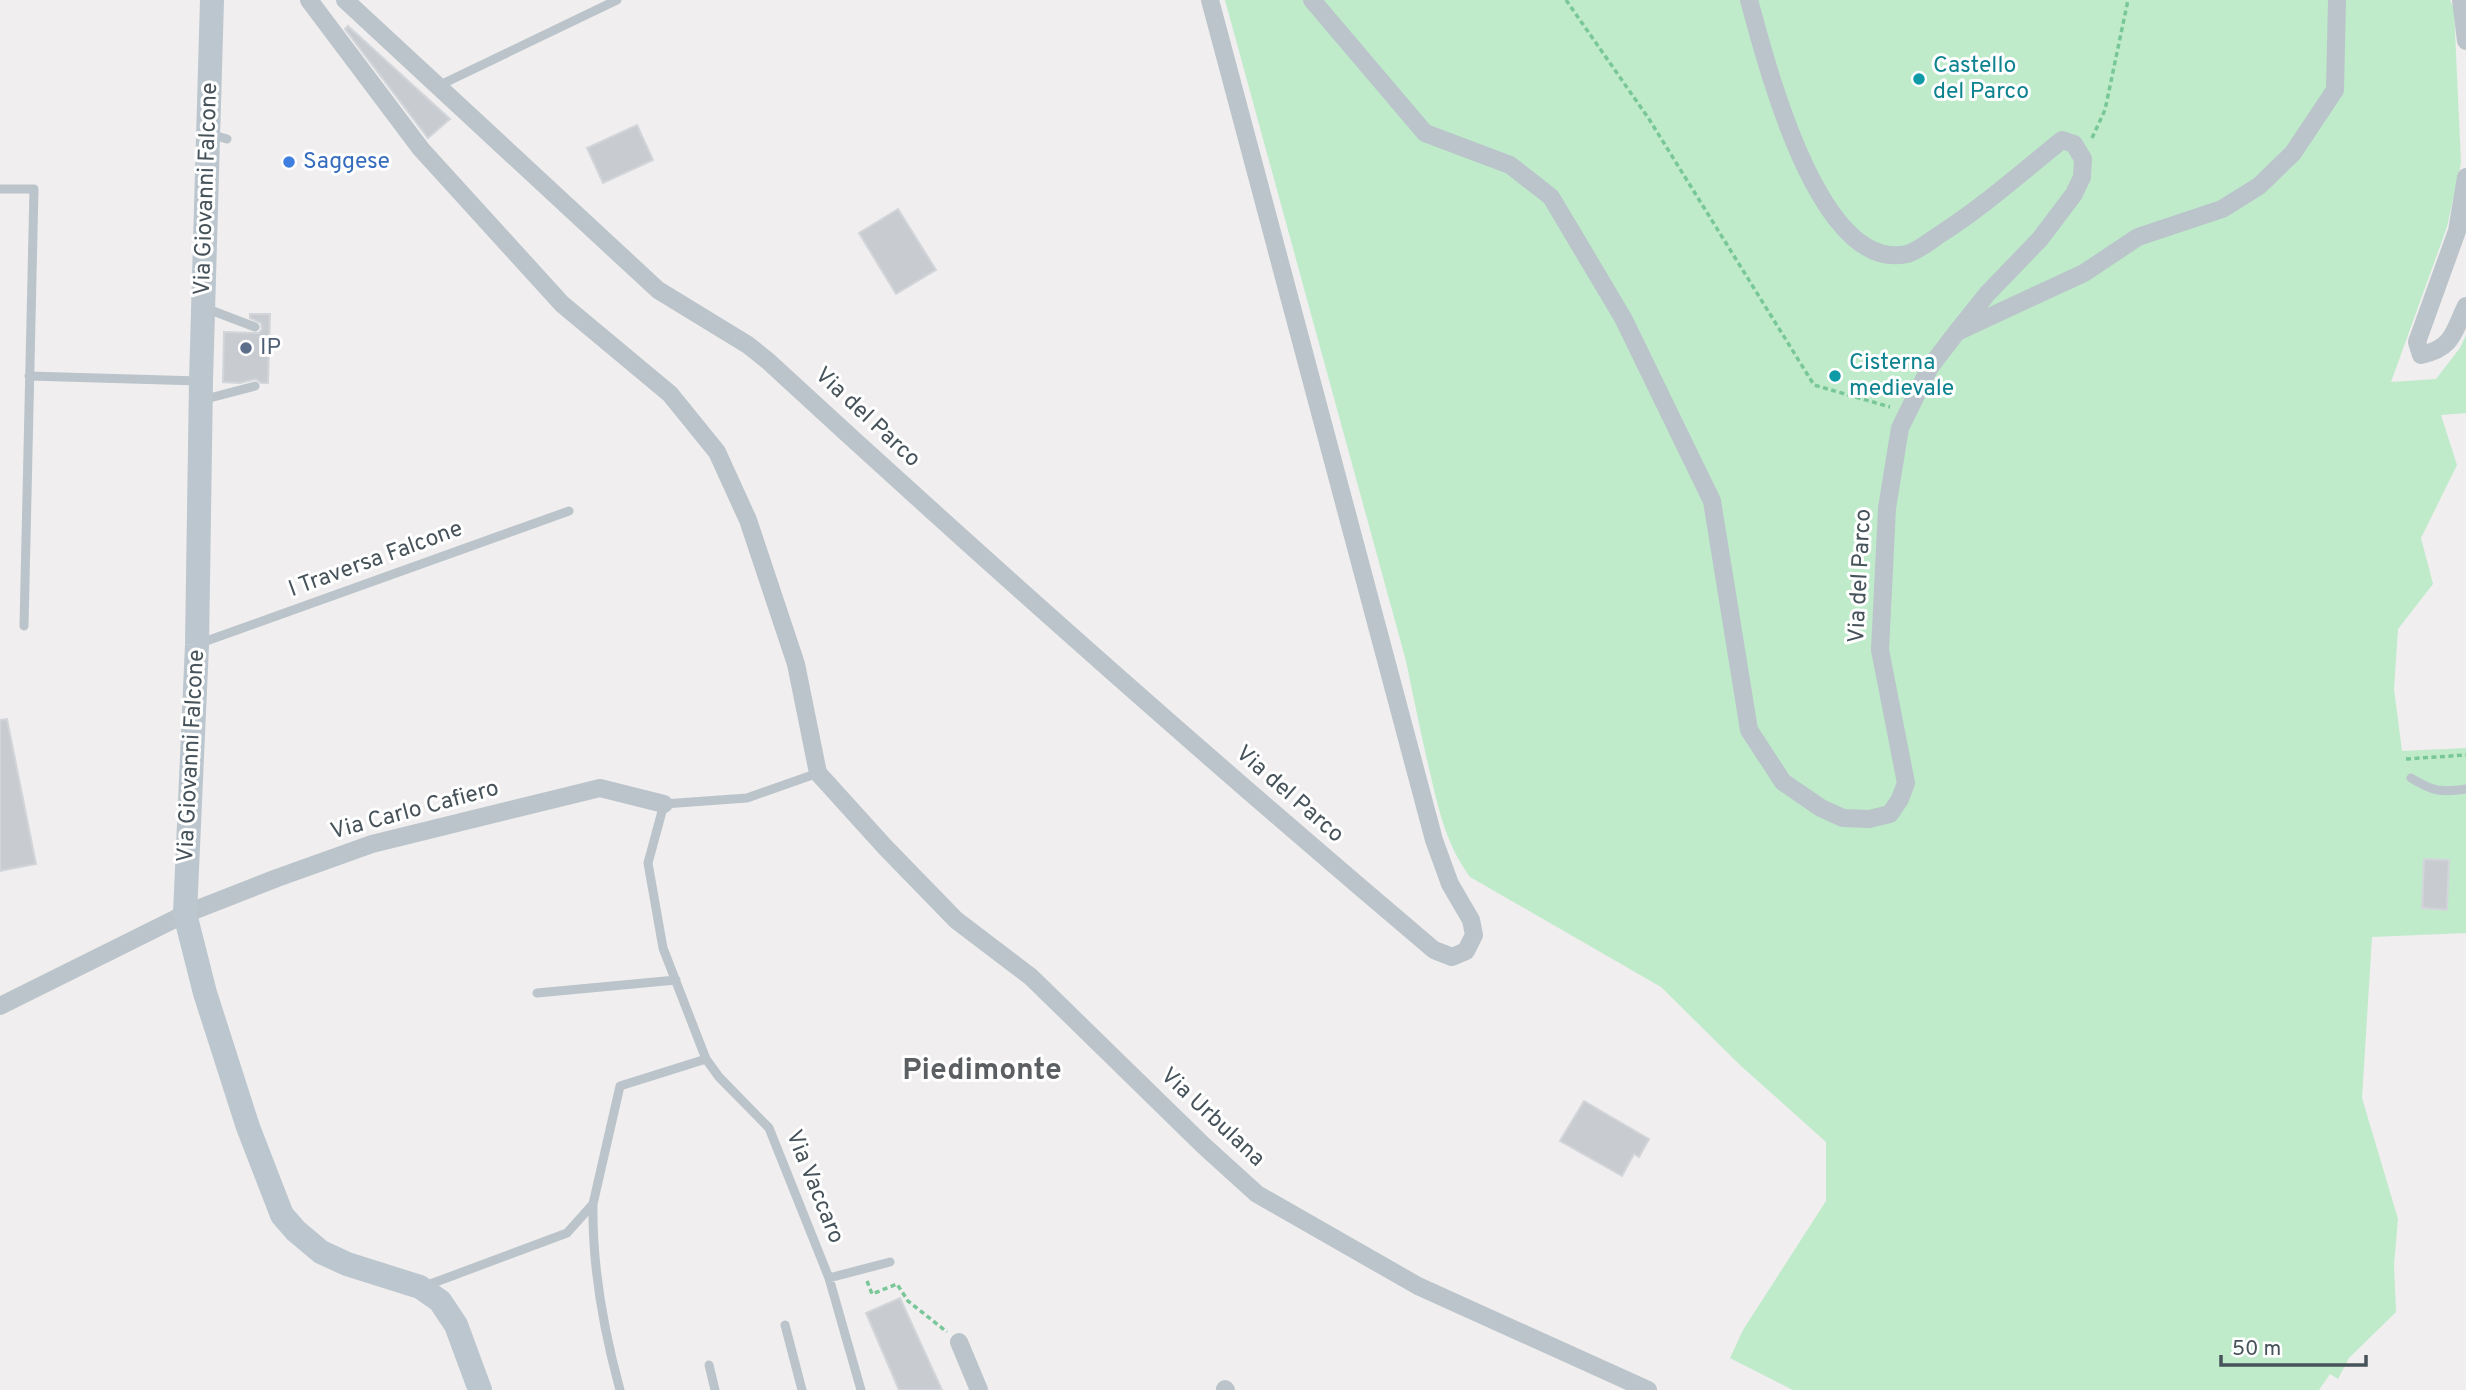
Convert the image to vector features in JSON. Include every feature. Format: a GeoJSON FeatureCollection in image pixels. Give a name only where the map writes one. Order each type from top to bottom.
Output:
{"type":"FeatureCollection","features":[{"type":"Feature","properties":{"kind":"main road","name":"Via Giovanni Falcone"},"geometry":{"type":"LineString","coordinates":[[212,0],[218,136],[204,308],[197,645],[184,914],[205,993],[248,1127],[282,1214],[296,1231],[321,1252],[346,1264],[420,1287],[440,1301],[456,1325],[480,1390]]}},
{"type":"Feature","properties":{"kind":"street"},"geometry":{"type":"LineString","coordinates":[[309,0],[421,149],[562,304],[670,394],[717,452],[748,520],[796,664],[818,773]]}},
{"type":"Feature","properties":{"kind":"street","name":"Via del Parco"},"geometry":{"type":"LineString","coordinates":[[345,0],[658,289],[748,345],[768,361],[959,537],[1239,785],[1434,950],[1452,957],[1466,951],[1474,936],[1471,920],[1450,884],[1434,840],[1210,0]]}},
{"type":"Feature","properties":{"kind":"street","name":"Via del Parco"},"geometry":{"type":"LineString","coordinates":[[1312,0],[1425,132],[1510,165],[1550,197],[1623,318],[1712,501],[1749,730],[1783,782],[1821,808],[1843,818],[1869,820],[1890,814],[1900,799],[1906,782],[1880,650],[1887,508],[1900,428],[1930,367],[1987,295],[2040,239],[2074,194],[2082,177],[2083,159]]}},
{"type":"Feature","properties":{"kind":"street"},"geometry":{"type":"LineString","coordinates":[[1749,0],[1778,103],[1819,193],[1848,233],[1883,255],[1910,253],[1976,211],[2062,140],[2074,144],[2083,159]]}},
{"type":"Feature","properties":{"kind":"street"},"geometry":{"type":"LineString","coordinates":[[1956,333],[2084,273],[2138,237],[2222,209],[2259,186],[2293,153],[2335,90],[2337,0]]}},
{"type":"Feature","properties":{"kind":"street"},"geometry":{"type":"LineString","coordinates":[[2461,0],[2466,41]]}},
{"type":"Feature","properties":{"kind":"street"},"geometry":{"type":"LineString","coordinates":[[2466,177],[2458,231],[2417,342],[2421,355],[2438,351],[2450,341],[2466,306]]}},
{"type":"Feature","properties":{"kind":"street","name":"Via Urbulana"},"geometry":{"type":"LineString","coordinates":[[818,773],[956,920],[1031,977],[1257,1194],[1418,1286],[1648,1390]]}},
{"type":"Feature","properties":{"kind":"street","name":"Via Carlo Cafiero"},"geometry":{"type":"LineString","coordinates":[[0,1006],[184,914],[372,844],[600,788],[664,804]]}},
{"type":"Feature","properties":{"kind":"street"},"geometry":{"type":"LineString","coordinates":[[960,1342],[979,1390]]}},
{"type":"Feature","properties":{"kind":"lane"},"geometry":{"type":"LineString","coordinates":[[438,86],[617,0]]}},
{"type":"Feature","properties":{"kind":"lane"},"geometry":{"type":"LineString","coordinates":[[0,189],[34,189],[24,626]]}},
{"type":"Feature","properties":{"kind":"lane"},"geometry":{"type":"LineString","coordinates":[[204,308],[255,327]]}},
{"type":"Feature","properties":{"kind":"lane"},"geometry":{"type":"LineString","coordinates":[[29,376],[201,391],[255,386]]}},
{"type":"Feature","properties":{"kind":"lane","name":"I Traversa Falcone"},"geometry":{"type":"LineString","coordinates":[[197,645],[569,511]]}},
{"type":"Feature","properties":{"kind":"lane"},"geometry":{"type":"LineString","coordinates":[[664,804],[747,798],[818,773]]}},
{"type":"Feature","properties":{"kind":"lane"},"geometry":{"type":"LineString","coordinates":[[2411,778],[2428,789],[2445,793],[2466,789]]}},
{"type":"Feature","properties":{"kind":"lane","name":"Via Vaccaro"},"geometry":{"type":"LineString","coordinates":[[664,804],[648,863],[663,948],[706,1059],[719,1077],[769,1128],[829,1278],[890,1262]]}},
{"type":"Feature","properties":{"kind":"lane"},"geometry":{"type":"LineString","coordinates":[[537,993],[676,980]]}},
{"type":"Feature","properties":{"kind":"lane"},"geometry":{"type":"LineString","coordinates":[[620,1390],[598,1294],[593,1204],[620,1086],[706,1059]]}},
{"type":"Feature","properties":{"kind":"lane"},"geometry":{"type":"LineString","coordinates":[[420,1287],[567,1233],[593,1204]]}},
{"type":"Feature","properties":{"kind":"lane"},"geometry":{"type":"LineString","coordinates":[[829,1278],[861,1390]]}},
{"type":"Feature","properties":{"kind":"lane"},"geometry":{"type":"LineString","coordinates":[[785,1325],[802,1390]]}},
{"type":"Feature","properties":{"kind":"lane"},"geometry":{"type":"LineString","coordinates":[[709,1366],[715,1390]]}},
{"type":"Feature","properties":{"kind":"path"},"geometry":{"type":"LineString","coordinates":[[1566,0],[1649,119],[1814,385],[1908,413]]}},
{"type":"Feature","properties":{"kind":"path"},"geometry":{"type":"LineString","coordinates":[[2083,159],[2105,110],[2128,0]]}},
{"type":"Feature","properties":{"kind":"path"},"geometry":{"type":"LineString","coordinates":[[2406,759],[2466,755]]}},
{"type":"Feature","properties":{"kind":"path","name":"Via Vaccaro"},"geometry":{"type":"LineString","coordinates":[[862,1269],[872,1294],[897,1284],[908,1301],[960,1342]]}},
{"type":"Feature","properties":{"kind":"green space"},"geometry":{"type":"Polygon","coordinates":[[[1225,0],[2450,0],[2454,9],[2461,163],[2447,227],[2391,382],[2436,379],[2460,348],[2466,335],[2466,413],[2441,415],[2457,465],[2421,538],[2433,584],[2398,629],[2394,689],[2402,751],[2466,748],[2466,933],[2372,937],[2362,1098],[2398,1219],[2394,1265],[2396,1312],[2349,1358],[2338,1379],[2330,1374],[2319,1390],[1793,1390],[1730,1358],[1743,1330],[1826,1201],[1826,1142],[1741,1066],[1661,987],[1470,877],[1455,853],[1438,804],[1406,661],[1225,0]]]}},
{"type":"Feature","properties":{"kind":"building"},"geometry":{"type":"Polygon","coordinates":[[[348,26],[450,119],[428,138],[345,29],[348,26]]]}},
{"type":"Feature","properties":{"kind":"building"},"geometry":{"type":"Polygon","coordinates":[[[637,125],[653,160],[603,183],[587,148],[637,125]]]}},
{"type":"Feature","properties":{"kind":"building"},"geometry":{"type":"Polygon","coordinates":[[[898,209],[936,270],[896,294],[859,233],[898,209]]]}},
{"type":"Feature","properties":{"kind":"building"},"geometry":{"type":"Polygon","coordinates":[[[250,314],[270,314],[268,383],[261,383],[256,379],[240,383],[223,382],[224,332],[259,333],[262,329],[261,323],[250,318],[250,314]]]}},
{"type":"Feature","properties":{"kind":"building"},"geometry":{"type":"Polygon","coordinates":[[[7,719],[36,864],[0,871],[0,720],[7,719]]]}},
{"type":"Feature","properties":{"kind":"building"},"geometry":{"type":"Polygon","coordinates":[[[2424,859],[2449,860],[2447,910],[2422,908],[2424,859]]]}},
{"type":"Feature","properties":{"kind":"building"},"geometry":{"type":"Polygon","coordinates":[[[1584,1101],[1649,1139],[1639,1157],[1634,1154],[1622,1176],[1560,1141],[1584,1101]]]}},
{"type":"Feature","properties":{"kind":"building"},"geometry":{"type":"Polygon","coordinates":[[[900,1298],[942,1390],[899,1390],[866,1313],[900,1298]]]}},
{"type":"Feature","properties":{"kind":"place","name":"Castello del Parco"},"geometry":{"type":"Point","coordinates":[1919,79]}},
{"type":"Feature","properties":{"kind":"place","name":"Saggese"},"geometry":{"type":"Point","coordinates":[289,162]}},
{"type":"Feature","properties":{"kind":"place","name":"IP"},"geometry":{"type":"Point","coordinates":[246,348]}},
{"type":"Feature","properties":{"kind":"place","name":"Cisterna medievale"},"geometry":{"type":"Point","coordinates":[1835,376]}},
{"type":"Feature","properties":{"kind":"district","name":"Piedimonte"},"geometry":{"type":"Point","coordinates":[982,1071]}}]}
